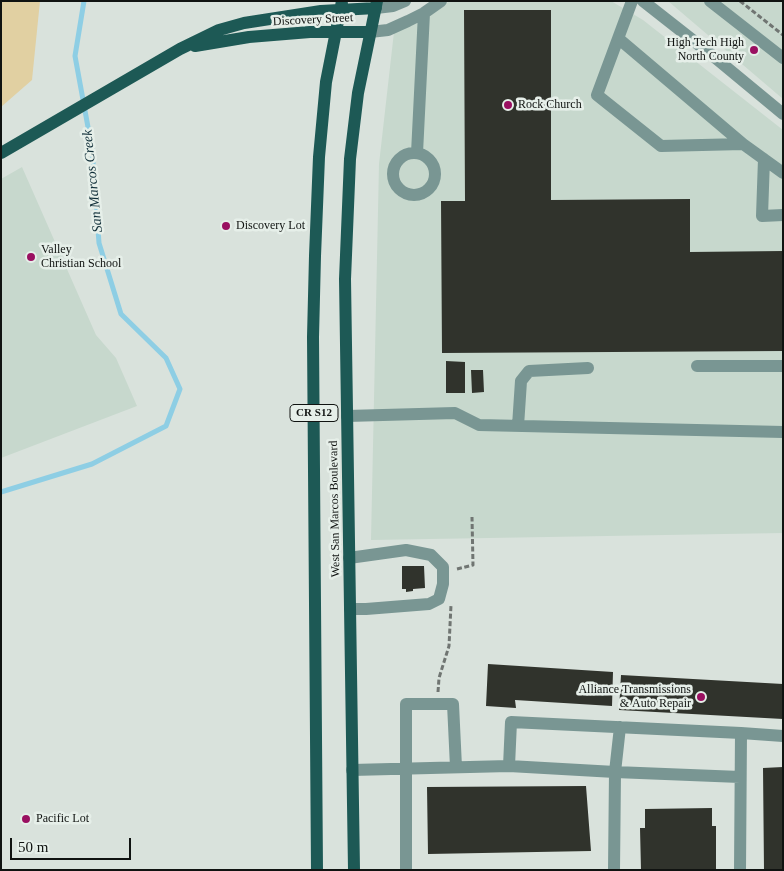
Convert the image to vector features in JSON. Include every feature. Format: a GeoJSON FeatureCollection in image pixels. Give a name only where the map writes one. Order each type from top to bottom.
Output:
{"type":"FeatureCollection","features":[{"type":"Feature","properties":{"kind":"main road","name":"Discovery Street"},"geometry":{"type":"LineString","coordinates":[[1,153],[180,49],[219,30],[244,23],[321,11],[341,5],[376,5]]}},
{"type":"Feature","properties":{"kind":"main road","name":"West San Marcos Boulevard"},"geometry":{"type":"LineString","coordinates":[[317,870],[313,337],[315,256],[319,157],[326,82],[341,5]]}},
{"type":"Feature","properties":{"kind":"main road","name":"West San Marcos Boulevard"},"geometry":{"type":"LineString","coordinates":[[354,870],[345,280],[350,159],[358,93],[376,5]]}},
{"type":"Feature","properties":{"kind":"main road","name":"Discovery Street"},"geometry":{"type":"LineString","coordinates":[[180,49],[249,37],[317,32],[370,32]]}},
{"type":"Feature","properties":{"kind":"street","name":"Discovery Street"},"geometry":{"type":"LineString","coordinates":[[376,5],[394,6],[405,1]]}},
{"type":"Feature","properties":{"kind":"street","name":"Discovery Street"},"geometry":{"type":"LineString","coordinates":[[370,32],[388,30],[424,14],[441,1]]}},
{"type":"Feature","properties":{"kind":"street"},"geometry":{"type":"LineString","coordinates":[[632,1],[598,95],[661,146],[743,144]]}},
{"type":"Feature","properties":{"kind":"street"},"geometry":{"type":"LineString","coordinates":[[643,1],[783,114]]}},
{"type":"Feature","properties":{"kind":"street"},"geometry":{"type":"LineString","coordinates":[[710,1],[783,58]]}},
{"type":"Feature","properties":{"kind":"street"},"geometry":{"type":"LineString","coordinates":[[417,153],[424,14]]}},
{"type":"Feature","properties":{"kind":"street"},"geometry":{"type":"LineString","coordinates":[[619,39],[743,144],[783,173]]}},
{"type":"Feature","properties":{"kind":"street"},"geometry":{"type":"LineString","coordinates":[[764,159],[762,216],[783,215]]}},
{"type":"Feature","properties":{"kind":"street"},"geometry":{"type":"LineString","coordinates":[[697,366],[783,366]]}},
{"type":"Feature","properties":{"kind":"street"},"geometry":{"type":"LineString","coordinates":[[518,426],[520,382],[530,371],[588,368]]}},
{"type":"Feature","properties":{"kind":"street"},"geometry":{"type":"LineString","coordinates":[[347,416],[456,413],[479,425],[783,432]]}},
{"type":"Feature","properties":{"kind":"street"},"geometry":{"type":"LineString","coordinates":[[349,558],[406,550],[431,555],[443,566],[443,584],[439,599],[429,604],[350,609]]}},
{"type":"Feature","properties":{"kind":"street"},"geometry":{"type":"LineString","coordinates":[[406,870],[406,704],[453,704],[456,767]]}},
{"type":"Feature","properties":{"kind":"street"},"geometry":{"type":"LineString","coordinates":[[509,766],[511,722],[783,736]]}},
{"type":"Feature","properties":{"kind":"street"},"geometry":{"type":"LineString","coordinates":[[614,870],[615,772],[620,727]]}},
{"type":"Feature","properties":{"kind":"street"},"geometry":{"type":"LineString","coordinates":[[740,870],[741,733]]}},
{"type":"Feature","properties":{"kind":"street"},"geometry":{"type":"LineString","coordinates":[[352,770],[509,766],[740,777]]}},
{"type":"Feature","properties":{"kind":"path"},"geometry":{"type":"LineString","coordinates":[[740,1],[783,35]]}},
{"type":"Feature","properties":{"kind":"path"},"geometry":{"type":"LineString","coordinates":[[453,570],[473,565],[472,517]]}},
{"type":"Feature","properties":{"kind":"path"},"geometry":{"type":"LineString","coordinates":[[437,704],[439,678],[449,646],[452,598]]}},
{"type":"Feature","properties":{"kind":"shaded area"},"geometry":{"type":"Polygon","coordinates":[[[1,1],[40,1],[32,80],[1,107],[1,1]]]}},
{"type":"Feature","properties":{"kind":"shaded area"},"geometry":{"type":"Polygon","coordinates":[[[450,1],[611,1],[643,20],[783,130],[783,533],[371,540],[379,164],[394,32],[450,1]]]}},
{"type":"Feature","properties":{"kind":"shaded area","name":"High Tech High North County"},"geometry":{"type":"Polygon","coordinates":[[[668,1],[783,1],[783,99],[668,1]]]}},
{"type":"Feature","properties":{"kind":"shaded area","name":"Valley Christian School"},"geometry":{"type":"Polygon","coordinates":[[[22,167],[96,335],[116,358],[137,406],[1,458],[1,179],[22,167]]]}},
{"type":"Feature","properties":{"kind":"building","name":"Rock Church"},"geometry":{"type":"Polygon","coordinates":[[[464,10],[551,10],[551,200],[690,199],[690,252],[783,251],[783,351],[442,353],[441,201],[465,201],[464,10]]]}},
{"type":"Feature","properties":{"kind":"building"},"geometry":{"type":"Polygon","coordinates":[[[446,361],[465,362],[465,393],[446,393],[446,361]]]}},
{"type":"Feature","properties":{"kind":"building"},"geometry":{"type":"Polygon","coordinates":[[[471,370],[483,370],[484,392],[472,393],[471,370]]]}},
{"type":"Feature","properties":{"kind":"building"},"geometry":{"type":"Polygon","coordinates":[[[402,566],[424,566],[425,588],[406,592],[406,589],[402,589],[402,566]]]}},
{"type":"Feature","properties":{"kind":"building"},"geometry":{"type":"Polygon","coordinates":[[[488,664],[613,672],[612,706],[515,700],[516,708],[486,706],[488,664]]]}},
{"type":"Feature","properties":{"kind":"building","name":"Alliance Transmissions & Auto Repair"},"geometry":{"type":"Polygon","coordinates":[[[621,675],[783,684],[783,719],[619,710],[621,675]]]}},
{"type":"Feature","properties":{"kind":"building"},"geometry":{"type":"Polygon","coordinates":[[[783,767],[783,870],[764,870],[763,768],[783,767]]]}},
{"type":"Feature","properties":{"kind":"building"},"geometry":{"type":"Polygon","coordinates":[[[586,786],[591,851],[428,854],[427,787],[586,786]]]}},
{"type":"Feature","properties":{"kind":"building"},"geometry":{"type":"Polygon","coordinates":[[[712,808],[712,826],[716,826],[716,870],[641,870],[640,828],[645,828],[645,809],[712,808]]]}},
{"type":"Feature","properties":{"kind":"waterway","name":"San Marcos Creek"},"geometry":{"type":"LineString","coordinates":[[1,492],[92,464],[166,426],[180,389],[166,358],[121,314],[99,243],[92,149],[75,56],[84,1]]}},
{"type":"Feature","properties":{"kind":"place","name":"High Tech High North County"},"geometry":{"type":"Point","coordinates":[754,50]}},
{"type":"Feature","properties":{"kind":"place","name":"Rock Church"},"geometry":{"type":"Point","coordinates":[508,105]}},
{"type":"Feature","properties":{"kind":"place","name":"Discovery Lot"},"geometry":{"type":"Point","coordinates":[226,226]}},
{"type":"Feature","properties":{"kind":"place","name":"Valley Christian School"},"geometry":{"type":"Point","coordinates":[31,257]}},
{"type":"Feature","properties":{"kind":"place","name":"Alliance Transmissions & Auto Repair"},"geometry":{"type":"Point","coordinates":[701,697]}},
{"type":"Feature","properties":{"kind":"place","name":"Pacific Lot"},"geometry":{"type":"Point","coordinates":[26,819]}}]}
